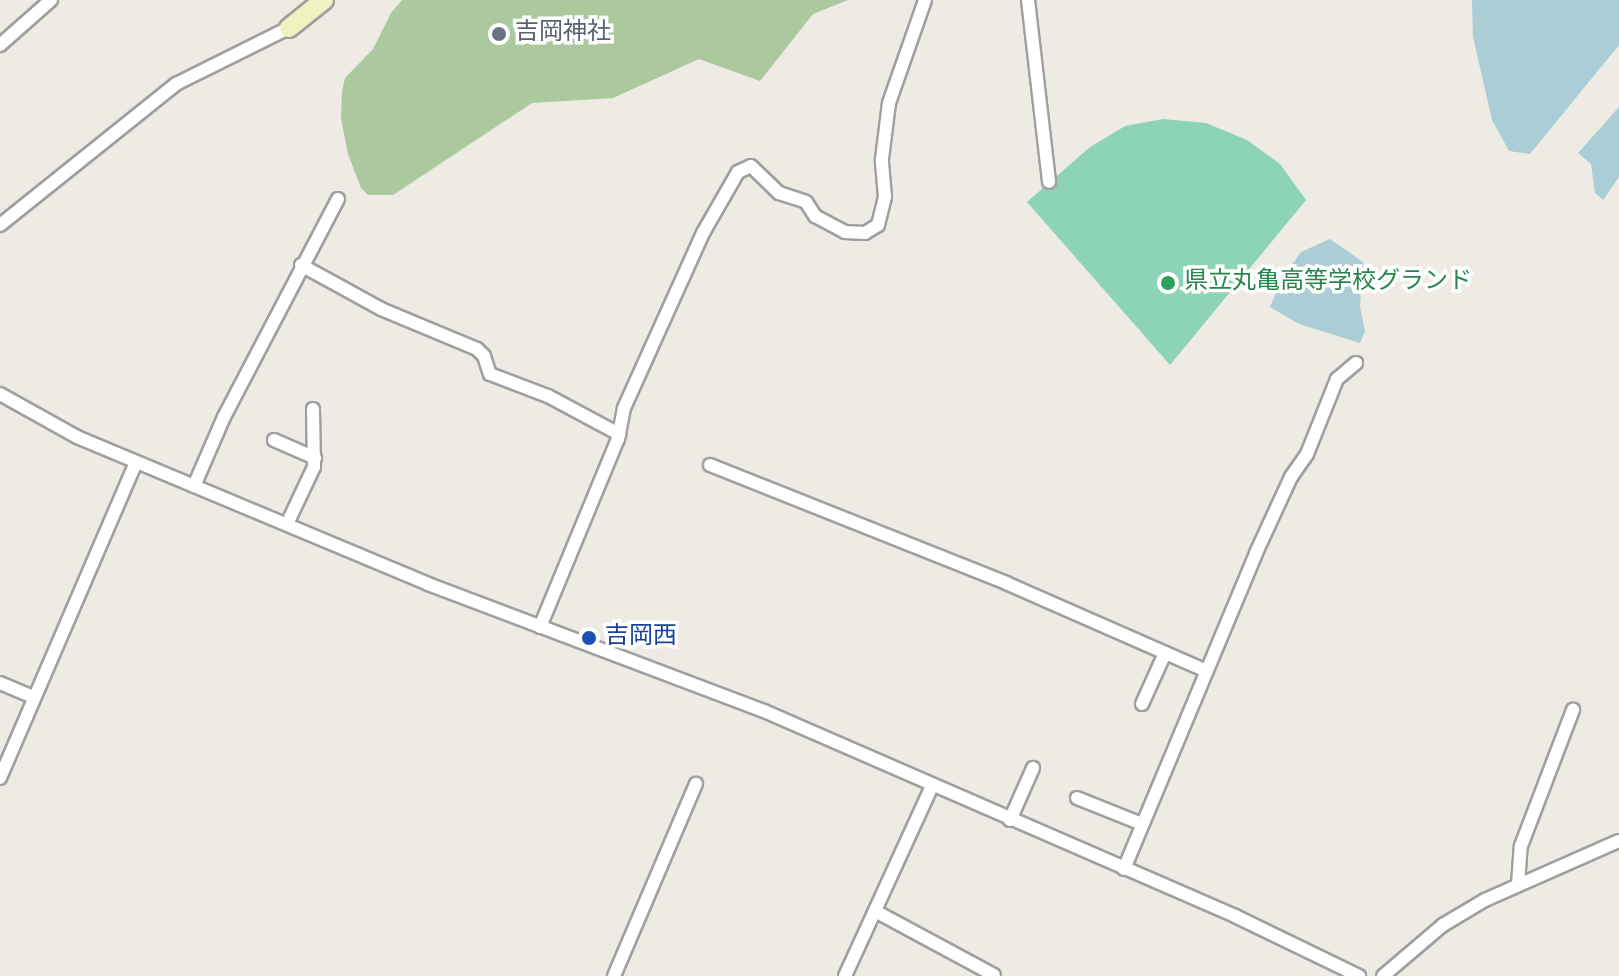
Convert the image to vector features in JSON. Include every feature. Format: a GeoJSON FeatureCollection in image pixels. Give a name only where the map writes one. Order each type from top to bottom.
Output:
{"type":"FeatureCollection","features":[{"type":"Feature","properties":{"kind":"street"},"geometry":{"type":"LineString","coordinates":[[0,45],[51,0]]}},
{"type":"Feature","properties":{"kind":"street"},"geometry":{"type":"LineString","coordinates":[[0,225],[176,84],[289,28],[324,0]]}},
{"type":"Feature","properties":{"kind":"street"},"geometry":{"type":"LineString","coordinates":[[540,627],[619,434],[630,393],[703,233],[738,172],[751,166],[779,193],[806,202],[815,216],[845,232],[865,233],[878,225],[885,197],[882,159],[889,103],[925,0]]}},
{"type":"Feature","properties":{"kind":"street"},"geometry":{"type":"LineString","coordinates":[[1028,0],[1049,182]]}},
{"type":"Feature","properties":{"kind":"street"},"geometry":{"type":"LineString","coordinates":[[194,486],[224,417],[338,199]]}},
{"type":"Feature","properties":{"kind":"street"},"geometry":{"type":"LineString","coordinates":[[301,265],[381,309],[477,349],[484,356],[490,374],[548,396],[619,434]]}},
{"type":"Feature","properties":{"kind":"street"},"geometry":{"type":"LineString","coordinates":[[1124,869],[1291,477],[1307,454],[1337,379],[1356,363]]}},
{"type":"Feature","properties":{"kind":"street"},"geometry":{"type":"LineString","coordinates":[[0,394],[47,423],[136,462],[540,627],[764,711],[1235,916],[1359,976]]}},
{"type":"Feature","properties":{"kind":"street"},"geometry":{"type":"LineString","coordinates":[[287,524],[303,496],[315,458],[313,409]]}},
{"type":"Feature","properties":{"kind":"street"},"geometry":{"type":"LineString","coordinates":[[274,440],[315,458]]}},
{"type":"Feature","properties":{"kind":"street"},"geometry":{"type":"LineString","coordinates":[[0,778],[136,462]]}},
{"type":"Feature","properties":{"kind":"street"},"geometry":{"type":"LineString","coordinates":[[710,465],[1006,583],[1206,671]]}},
{"type":"Feature","properties":{"kind":"street"},"geometry":{"type":"LineString","coordinates":[[1142,704],[1165,653]]}},
{"type":"Feature","properties":{"kind":"street"},"geometry":{"type":"LineString","coordinates":[[0,683],[33,697]]}},
{"type":"Feature","properties":{"kind":"street"},"geometry":{"type":"LineString","coordinates":[[1518,885],[1521,846],[1573,710]]}},
{"type":"Feature","properties":{"kind":"street"},"geometry":{"type":"LineString","coordinates":[[1010,820],[1033,768]]}},
{"type":"Feature","properties":{"kind":"street"},"geometry":{"type":"LineString","coordinates":[[614,976],[696,784]]}},
{"type":"Feature","properties":{"kind":"street"},"geometry":{"type":"LineString","coordinates":[[845,976],[932,786]]}},
{"type":"Feature","properties":{"kind":"street"},"geometry":{"type":"LineString","coordinates":[[1077,798],[1142,824]]}},
{"type":"Feature","properties":{"kind":"street"},"geometry":{"type":"LineString","coordinates":[[1383,976],[1436,929],[1518,885],[1619,841]]}},
{"type":"Feature","properties":{"kind":"street"},"geometry":{"type":"LineString","coordinates":[[875,911],[994,975]]}},
{"type":"Feature","properties":{"kind":"green space"},"geometry":{"type":"Polygon","coordinates":[[[402,0],[848,0],[813,14],[760,81],[699,59],[613,98],[532,103],[393,195],[368,195],[361,188],[348,154],[341,118],[342,92],[345,78],[373,49],[391,13],[402,0]]]}},
{"type":"Feature","properties":{"kind":"green space","name":"県立丸亀高等学校グランド"},"geometry":{"type":"Polygon","coordinates":[[[1163,119],[1206,123],[1247,140],[1280,164],[1306,200],[1170,365],[1027,202],[1090,147],[1125,126],[1163,119]]]}},
{"type":"Feature","properties":{"kind":"water"},"geometry":{"type":"Polygon","coordinates":[[[1472,0],[1619,0],[1619,45],[1530,154],[1509,151],[1492,120],[1473,37],[1472,0]]]}},
{"type":"Feature","properties":{"kind":"water"},"geometry":{"type":"Polygon","coordinates":[[[1619,107],[1619,177],[1603,200],[1595,193],[1591,164],[1578,153],[1619,107]]]}},
{"type":"Feature","properties":{"kind":"water"},"geometry":{"type":"Polygon","coordinates":[[[1330,239],[1363,262],[1360,307],[1365,331],[1360,343],[1299,324],[1270,307],[1282,278],[1301,252],[1330,239]]]}},
{"type":"Feature","properties":{"kind":"place","name":"吉岡神社"},"geometry":{"type":"Point","coordinates":[499,34]}},
{"type":"Feature","properties":{"kind":"place","name":"県立丸亀高等学校グランド"},"geometry":{"type":"Point","coordinates":[1168,283]}},
{"type":"Feature","properties":{"kind":"place","name":"吉岡西"},"geometry":{"type":"Point","coordinates":[589,638]}}]}
